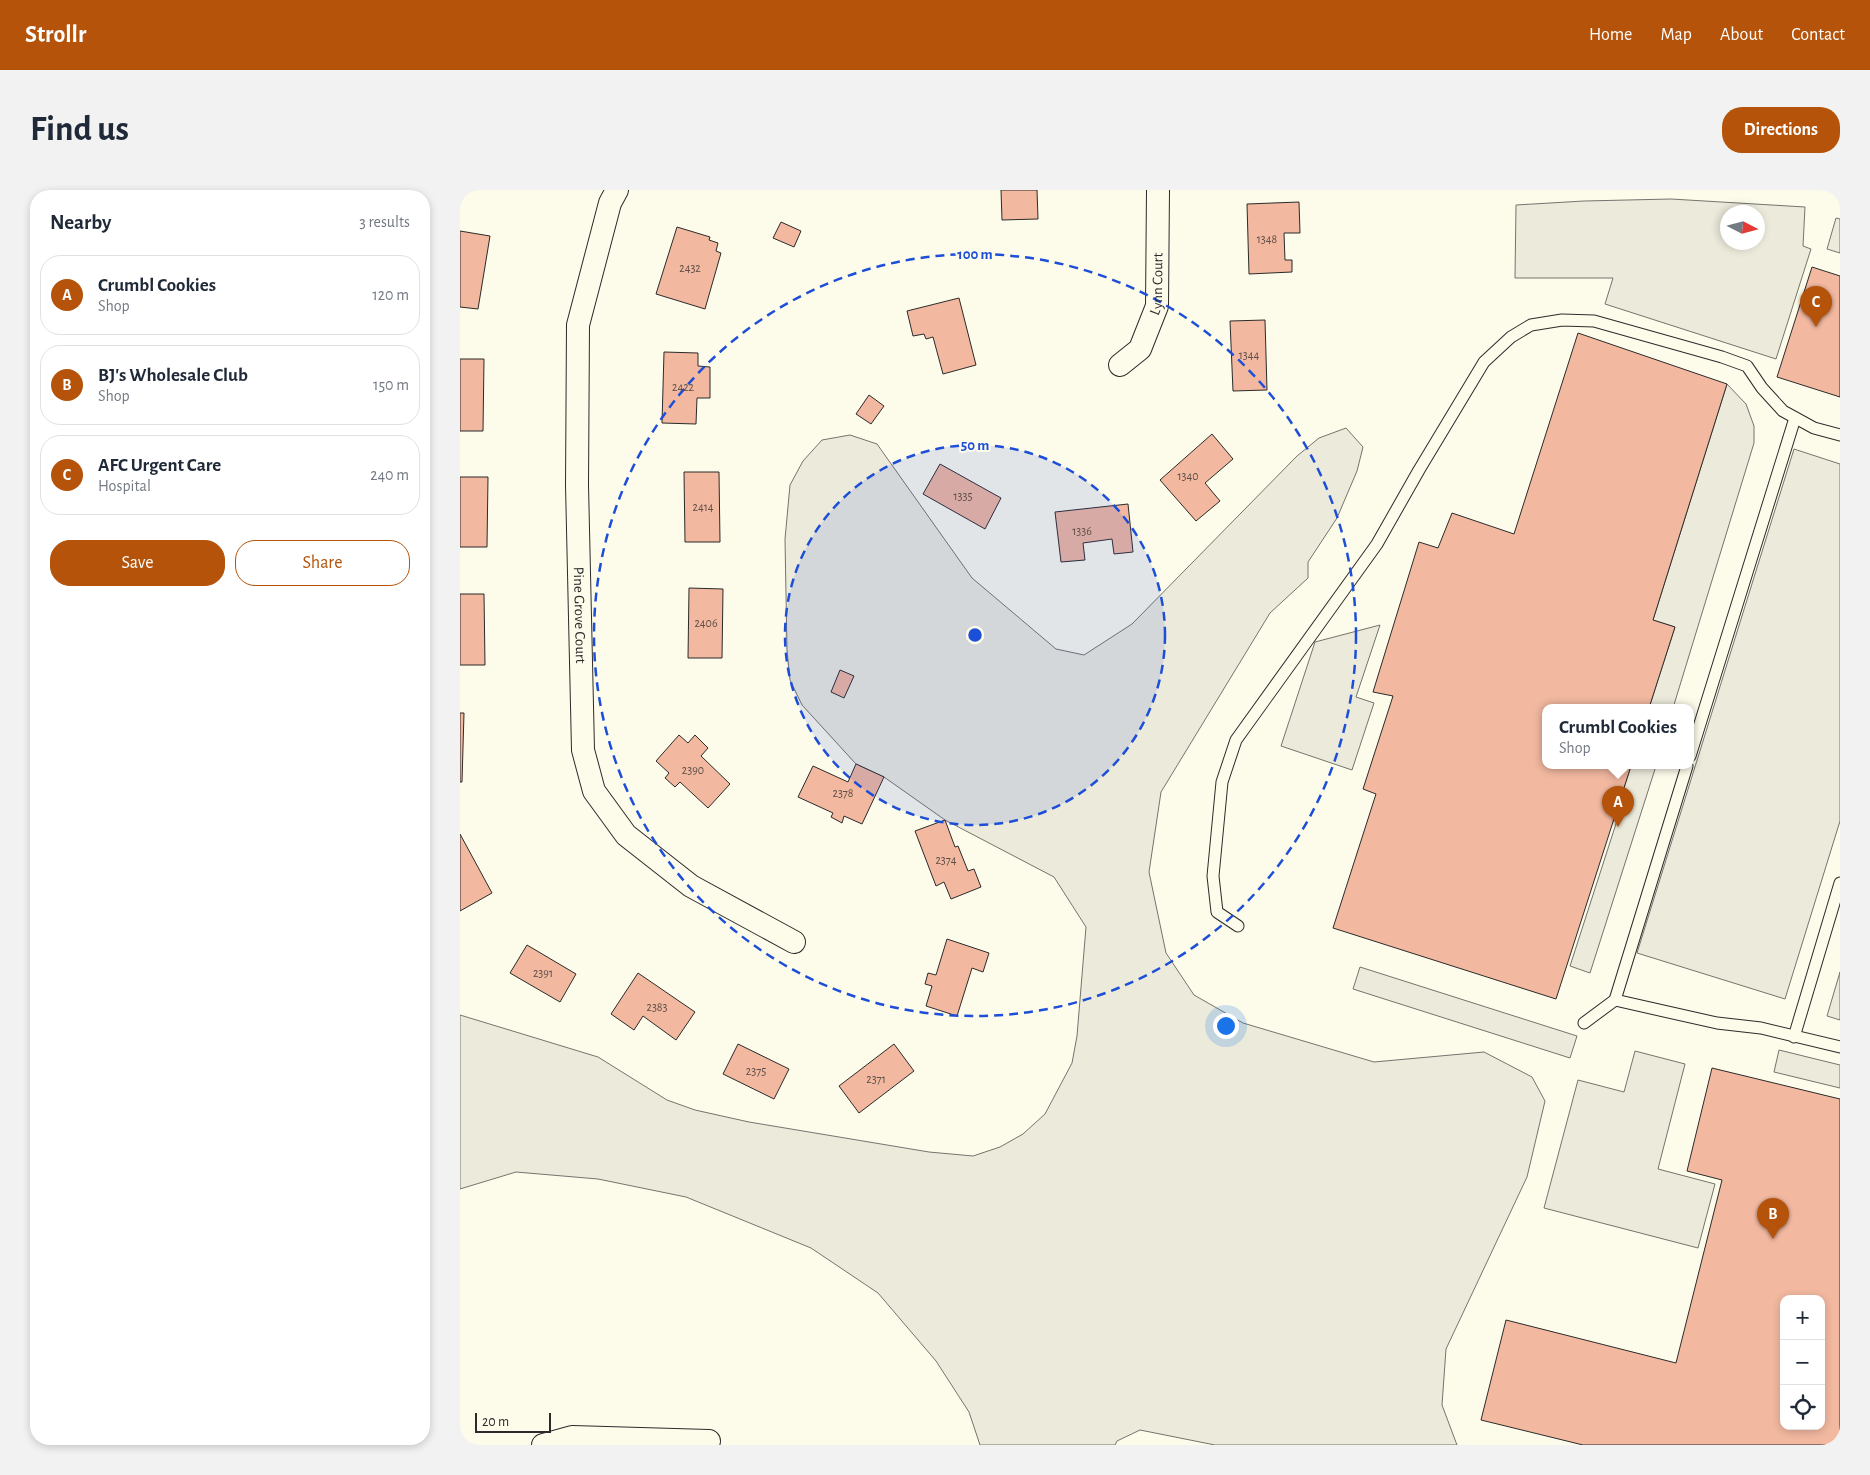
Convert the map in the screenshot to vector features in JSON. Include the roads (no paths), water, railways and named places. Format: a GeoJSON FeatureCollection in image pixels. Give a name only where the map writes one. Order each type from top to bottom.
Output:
{"type":"FeatureCollection","features":[{"type":"Feature","properties":{"kind":"street","name":"Pine Grove Court"},"geometry":{"type":"LineString","coordinates":[[617,190],[610,203],[578,325],[577,485],[583,750],[594,791],[626,835],[691,886],[794,942]]}},
{"type":"Feature","properties":{"kind":"street","name":"Lynn Court"},"geometry":{"type":"LineString","coordinates":[[1120,365],[1140,349],[1157,306],[1158,190]]}},
{"type":"Feature","properties":{"kind":"street"},"geometry":{"type":"LineString","coordinates":[[543,1445],[572,1437],[708,1441]]}},
{"type":"Feature","properties":{"kind":"lane"},"geometry":{"type":"LineString","coordinates":[[1238,926],[1217,912],[1213,876],[1222,782],[1236,740],[1377,544],[1484,362],[1511,336],[1531,325],[1562,320],[1594,321],[1714,354],[1747,366],[1762,388],[1783,411],[1814,428],[1840,435]]}},
{"type":"Feature","properties":{"kind":"lane"},"geometry":{"type":"LineString","coordinates":[[1694,743],[1796,418]]}},
{"type":"Feature","properties":{"kind":"lane"},"geometry":{"type":"LineString","coordinates":[[1584,1023],[1615,1000],[1687,769]]}},
{"type":"Feature","properties":{"kind":"lane"},"geometry":{"type":"LineString","coordinates":[[1794,1037],[1840,883]]}},
{"type":"Feature","properties":{"kind":"lane"},"geometry":{"type":"LineString","coordinates":[[1615,1000],[1716,1024],[1761,1028],[1840,1047]]}},
{"type":"Feature","properties":{"kind":"place","name":"AFC Urgent Care"},"geometry":{"type":"Point","coordinates":[1816,327]}},
{"type":"Feature","properties":{"kind":"place","name":"Crumbl Cookies"},"geometry":{"type":"Point","coordinates":[1618,827]}},
{"type":"Feature","properties":{"kind":"place","name":"BJ's Wholesale Club"},"geometry":{"type":"Point","coordinates":[1773,1239]}}]}
